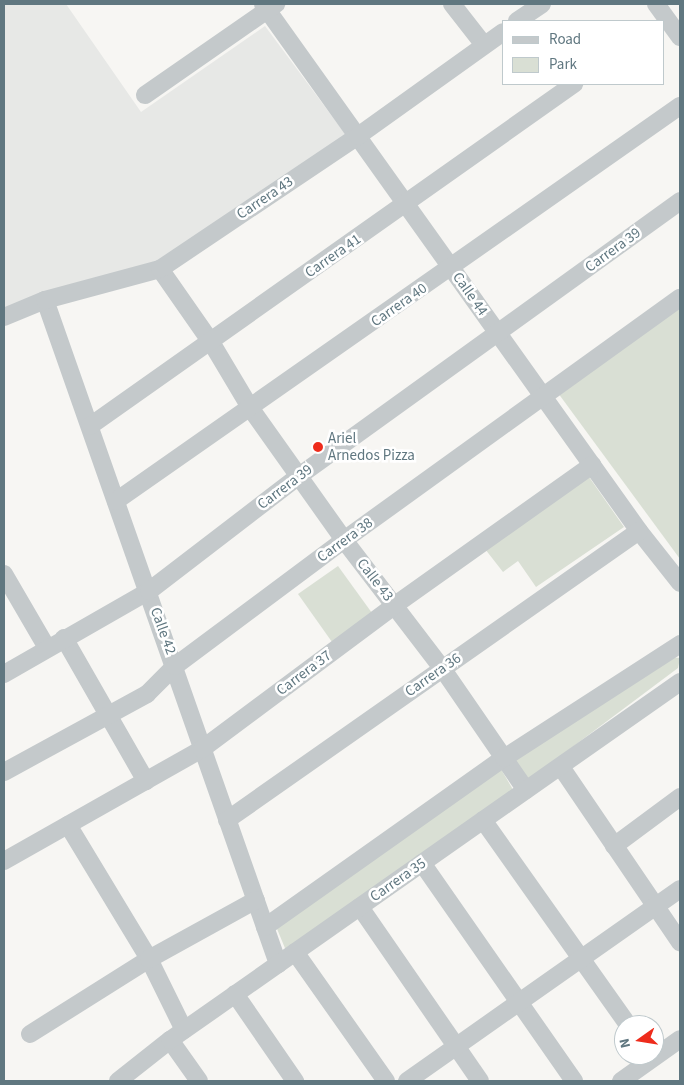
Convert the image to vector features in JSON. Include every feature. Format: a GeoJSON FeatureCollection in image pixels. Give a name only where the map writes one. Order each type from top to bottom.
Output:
{"type":"FeatureCollection","features":[{"type":"Feature","properties":{"kind":"street"},"geometry":{"type":"LineString","coordinates":[[452,4],[484,45]]}},
{"type":"Feature","properties":{"kind":"street"},"geometry":{"type":"LineString","coordinates":[[518,20],[542,4]]}},
{"type":"Feature","properties":{"kind":"street"},"geometry":{"type":"LineString","coordinates":[[144,94],[269,6]]}},
{"type":"Feature","properties":{"kind":"street","name":"Calle 44"},"geometry":{"type":"LineString","coordinates":[[269,6],[497,333],[639,531],[680,583]]}},
{"type":"Feature","properties":{"kind":"street"},"geometry":{"type":"LineString","coordinates":[[661,14],[680,37]]}},
{"type":"Feature","properties":{"kind":"street","name":"Carrera 43"},"geometry":{"type":"LineString","coordinates":[[4,317],[45,300],[160,269],[358,136],[502,33]]}},
{"type":"Feature","properties":{"kind":"street","name":"Carrera 41"},"geometry":{"type":"LineString","coordinates":[[90,426],[573,85]]}},
{"type":"Feature","properties":{"kind":"street","name":"Carrera 40"},"geometry":{"type":"LineString","coordinates":[[116,502],[680,106]]}},
{"type":"Feature","properties":{"kind":"street","name":"Carrera 39"},"geometry":{"type":"LineString","coordinates":[[4,674],[149,591],[298,476],[680,201]]}},
{"type":"Feature","properties":{"kind":"street","name":"Calle 43"},"geometry":{"type":"LineString","coordinates":[[160,269],[211,342],[251,409],[298,476],[344,540],[442,668],[526,790]]}},
{"type":"Feature","properties":{"kind":"street","name":"Carrera 38"},"geometry":{"type":"LineString","coordinates":[[4,772],[147,694],[175,666],[344,540],[680,298]]}},
{"type":"Feature","properties":{"kind":"street","name":"Calle 42"},"geometry":{"type":"LineString","coordinates":[[45,300],[149,591],[202,749],[278,964]]}},
{"type":"Feature","properties":{"kind":"street","name":"Carrera 37"},"geometry":{"type":"LineString","coordinates":[[4,861],[202,749],[395,605],[592,465]]}},
{"type":"Feature","properties":{"kind":"street","name":"Carrera 36"},"geometry":{"type":"LineString","coordinates":[[227,820],[639,531]]}},
{"type":"Feature","properties":{"kind":"street"},"geometry":{"type":"LineString","coordinates":[[4,574],[47,648]]}},
{"type":"Feature","properties":{"kind":"street"},"geometry":{"type":"LineString","coordinates":[[64,638],[146,781]]}},
{"type":"Feature","properties":{"kind":"street"},"geometry":{"type":"LineString","coordinates":[[265,927],[504,758],[680,644]]}},
{"type":"Feature","properties":{"kind":"street","name":"Carrera 35"},"geometry":{"type":"LineString","coordinates":[[118,1081],[177,1035],[680,682]]}},
{"type":"Feature","properties":{"kind":"street"},"geometry":{"type":"LineString","coordinates":[[561,767],[654,907],[680,942]]}},
{"type":"Feature","properties":{"kind":"street"},"geometry":{"type":"LineString","coordinates":[[614,846],[680,797]]}},
{"type":"Feature","properties":{"kind":"street"},"geometry":{"type":"LineString","coordinates":[[483,820],[621,1015]]}},
{"type":"Feature","properties":{"kind":"street"},"geometry":{"type":"LineString","coordinates":[[68,825],[150,959],[177,1035],[198,1081]]}},
{"type":"Feature","properties":{"kind":"street"},"geometry":{"type":"LineString","coordinates":[[422,863],[574,1081]]}},
{"type":"Feature","properties":{"kind":"street"},"geometry":{"type":"LineString","coordinates":[[407,1081],[680,889]]}},
{"type":"Feature","properties":{"kind":"street"},"geometry":{"type":"LineString","coordinates":[[30,1034],[150,959],[256,900]]}},
{"type":"Feature","properties":{"kind":"street"},"geometry":{"type":"LineString","coordinates":[[360,907],[480,1081]]}},
{"type":"Feature","properties":{"kind":"street"},"geometry":{"type":"LineString","coordinates":[[294,952],[386,1081]]}},
{"type":"Feature","properties":{"kind":"street"},"geometry":{"type":"LineString","coordinates":[[235,994],[295,1081]]}},
{"type":"Feature","properties":{"kind":"street"},"geometry":{"type":"LineString","coordinates":[[664,1049],[680,1039]]}},
{"type":"Feature","properties":{"kind":"street"},"geometry":{"type":"LineString","coordinates":[[621,1081],[641,1065]]}},
{"type":"Feature","properties":{"kind":"shaded area"},"geometry":{"type":"Polygon","coordinates":[[[4,4],[66,4],[141,112],[265,26],[346,135],[159,273],[26,313],[4,323],[4,4]]]}},
{"type":"Feature","properties":{"kind":"green space"},"geometry":{"type":"Polygon","coordinates":[[[680,299],[680,559],[558,393],[680,299]]]}},
{"type":"Feature","properties":{"kind":"green space"},"geometry":{"type":"Polygon","coordinates":[[[589,477],[624,527],[536,587],[518,561],[503,572],[485,549],[589,477]]]}},
{"type":"Feature","properties":{"kind":"green space"},"geometry":{"type":"Polygon","coordinates":[[[338,566],[372,613],[332,642],[298,594],[338,566]]]}},
{"type":"Feature","properties":{"kind":"green space"},"geometry":{"type":"Polygon","coordinates":[[[668,657],[680,658],[678,668],[527,781],[511,758],[668,657]]]}},
{"type":"Feature","properties":{"kind":"green space"},"geometry":{"type":"Polygon","coordinates":[[[499,766],[515,793],[287,953],[275,924],[499,766]]]}},
{"type":"Feature","properties":{"kind":"place","name":"Ariel Arnedos Pizza"},"geometry":{"type":"Point","coordinates":[318,447]}}]}
